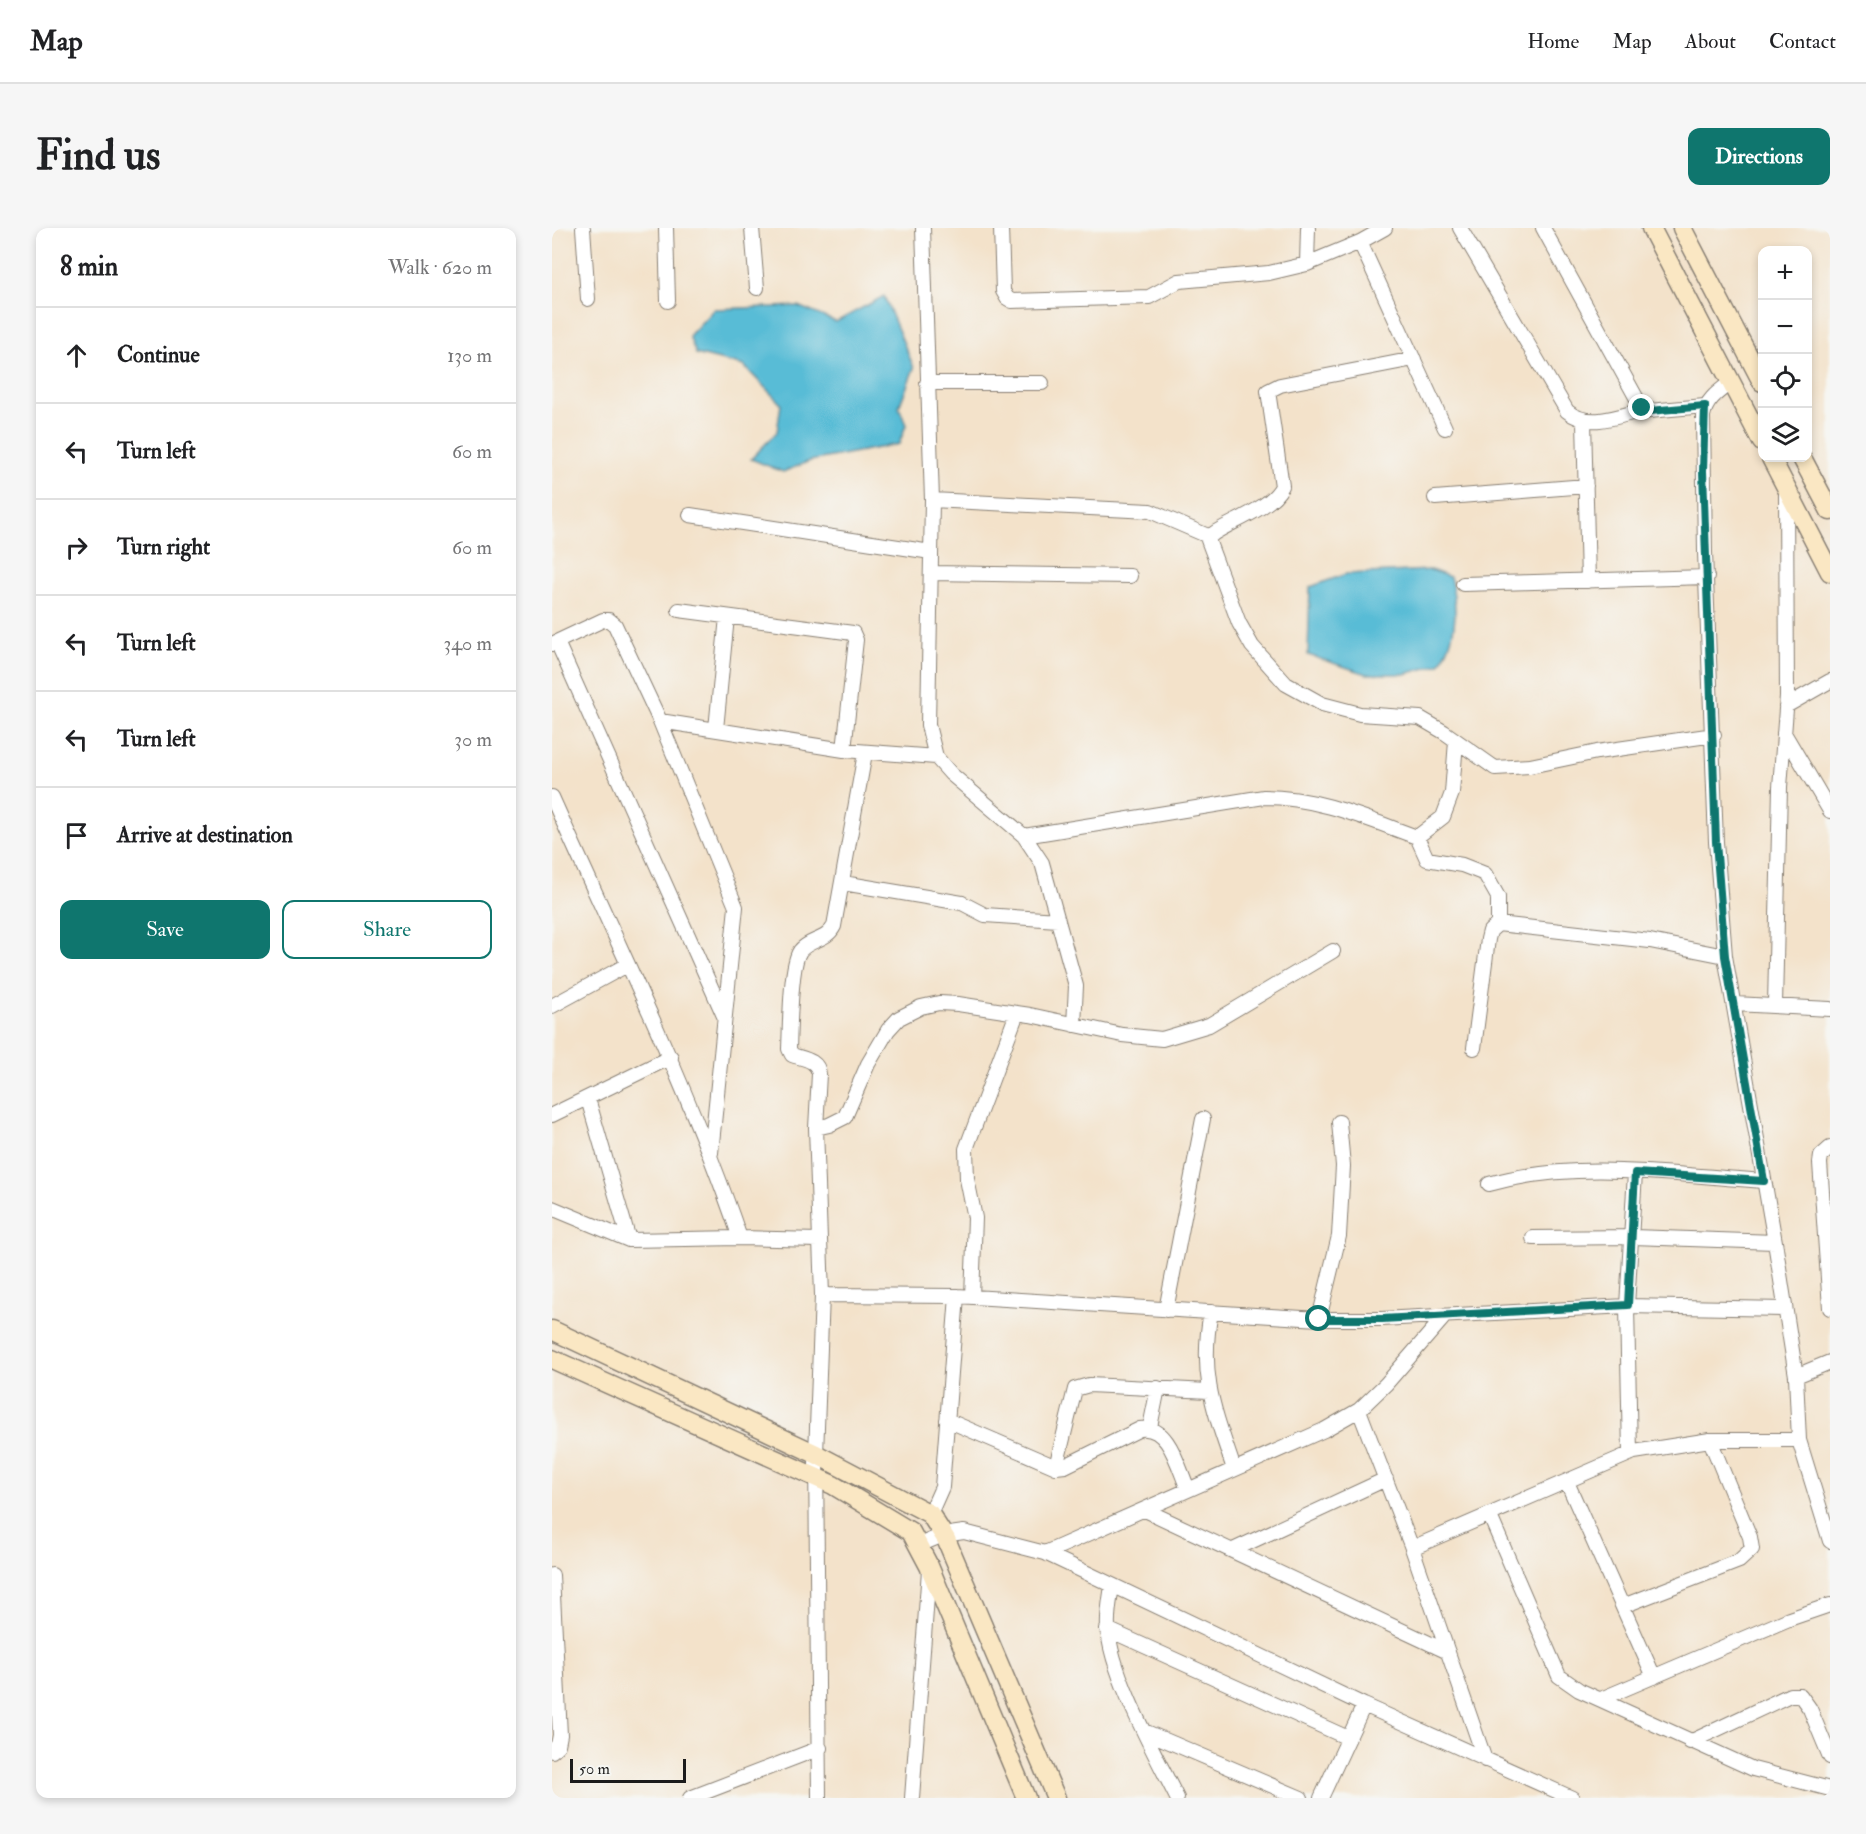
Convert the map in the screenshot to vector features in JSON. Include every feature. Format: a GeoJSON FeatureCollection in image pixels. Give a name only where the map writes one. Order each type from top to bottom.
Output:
{"type":"FeatureCollection","features":[{"type":"Feature","properties":{"kind":"street"},"geometry":{"type":"LineString","coordinates":[[583,228],[588,299]]}},
{"type":"Feature","properties":{"kind":"street"},"geometry":{"type":"LineString","coordinates":[[666,228],[668,301]]}},
{"type":"Feature","properties":{"kind":"street"},"geometry":{"type":"LineString","coordinates":[[752,228],[757,288]]}},
{"type":"Feature","properties":{"kind":"street"},"geometry":{"type":"LineString","coordinates":[[923,228],[932,500],[928,725],[936,757],[951,774],[1024,836],[1042,863],[1076,986],[1074,1025]]}},
{"type":"Feature","properties":{"kind":"street"},"geometry":{"type":"LineString","coordinates":[[1001,228],[1003,291],[1012,301],[1149,297],[1186,279],[1269,273],[1307,264],[1360,242],[1384,228]]}},
{"type":"Feature","properties":{"kind":"street"},"geometry":{"type":"LineString","coordinates":[[1307,264],[1308,228]]}},
{"type":"Feature","properties":{"kind":"street"},"geometry":{"type":"LineString","coordinates":[[1460,228],[1568,411],[1576,418],[1584,421],[1598,420],[1646,409],[1705,406],[1730,383]]}},
{"type":"Feature","properties":{"kind":"street"},"geometry":{"type":"LineString","coordinates":[[1543,228],[1635,400],[1646,409]]}},
{"type":"Feature","properties":{"kind":"street"},"geometry":{"type":"LineString","coordinates":[[1651,228],[1758,435]]}},
{"type":"Feature","properties":{"kind":"street"},"geometry":{"type":"LineString","coordinates":[[1688,233],[1758,374]]}},
{"type":"Feature","properties":{"kind":"street"},"geometry":{"type":"LineString","coordinates":[[1360,242],[1444,428]]}},
{"type":"Feature","properties":{"kind":"street"},"geometry":{"type":"LineString","coordinates":[[1208,536],[1242,520],[1266,505],[1274,499],[1282,486],[1267,396],[1272,387],[1414,359]]}},
{"type":"Feature","properties":{"kind":"street"},"geometry":{"type":"LineString","coordinates":[[927,383],[1042,383]]}},
{"type":"Feature","properties":{"kind":"street"},"geometry":{"type":"LineString","coordinates":[[1705,406],[1703,471],[1716,842],[1725,956],[1735,1004],[1796,1376],[1799,1440],[1830,1541]]}},
{"type":"Feature","properties":{"kind":"street"},"geometry":{"type":"LineString","coordinates":[[1584,421],[1588,580]]}},
{"type":"Feature","properties":{"kind":"street"},"geometry":{"type":"LineString","coordinates":[[1773,462],[1830,572]]}},
{"type":"Feature","properties":{"kind":"street"},"geometry":{"type":"LineString","coordinates":[[1802,517],[1828,507],[1804,462]]}},
{"type":"Feature","properties":{"kind":"street"},"geometry":{"type":"LineString","coordinates":[[1435,498],[1586,486]]}},
{"type":"Feature","properties":{"kind":"street"},"geometry":{"type":"LineString","coordinates":[[1775,1005],[1780,787],[1786,706],[1786,486]]}},
{"type":"Feature","properties":{"kind":"street"},"geometry":{"type":"LineString","coordinates":[[932,500],[1150,512],[1162,514],[1208,536]]}},
{"type":"Feature","properties":{"kind":"street"},"geometry":{"type":"LineString","coordinates":[[690,515],[931,552]]}},
{"type":"Feature","properties":{"kind":"street"},"geometry":{"type":"LineString","coordinates":[[1208,536],[1208,545],[1239,623],[1257,653],[1286,684],[1322,704],[1360,714],[1420,718],[1495,768],[1512,768],[1597,752],[1714,735]]}},
{"type":"Feature","properties":{"kind":"street"},"geometry":{"type":"LineString","coordinates":[[932,573],[1130,576]]}},
{"type":"Feature","properties":{"kind":"street"},"geometry":{"type":"LineString","coordinates":[[1463,584],[1707,577]]}},
{"type":"Feature","properties":{"kind":"street"},"geometry":{"type":"LineString","coordinates":[[679,610],[854,635],[856,640],[844,750]]}},
{"type":"Feature","properties":{"kind":"street"},"geometry":{"type":"LineString","coordinates":[[716,729],[727,618]]}},
{"type":"Feature","properties":{"kind":"street"},"geometry":{"type":"LineString","coordinates":[[711,1154],[725,1018],[736,907],[660,721],[612,622],[603,620],[555,643],[725,1018]]}},
{"type":"Feature","properties":{"kind":"street"},"geometry":{"type":"LineString","coordinates":[[1786,706],[1830,681]]}},
{"type":"Feature","properties":{"kind":"street"},"geometry":{"type":"LineString","coordinates":[[660,721],[865,753],[936,757]]}},
{"type":"Feature","properties":{"kind":"street"},"geometry":{"type":"LineString","coordinates":[[1784,733],[1830,811]]}},
{"type":"Feature","properties":{"kind":"street"},"geometry":{"type":"LineString","coordinates":[[1417,837],[1443,817],[1452,793],[1456,741]]}},
{"type":"Feature","properties":{"kind":"street"},"geometry":{"type":"LineString","coordinates":[[819,1798],[816,1454],[822,1295],[816,1128],[818,1068],[813,1062],[792,1055],[789,1049],[795,963],[805,946],[831,932],[843,883],[865,753]]}},
{"type":"Feature","properties":{"kind":"street"},"geometry":{"type":"LineString","coordinates":[[552,797],[556,820],[671,1057],[711,1154],[740,1238]]}},
{"type":"Feature","properties":{"kind":"street"},"geometry":{"type":"LineString","coordinates":[[1024,836],[1264,797],[1288,797],[1325,804],[1417,837],[1427,859],[1462,865],[1485,874],[1498,897],[1498,924]]}},
{"type":"Feature","properties":{"kind":"street"},"geometry":{"type":"LineString","coordinates":[[843,883],[962,903],[985,915],[1058,920]]}},
{"type":"Feature","properties":{"kind":"street"},"geometry":{"type":"LineString","coordinates":[[1474,1048],[1488,939],[1490,931],[1498,924],[1650,940],[1725,956]]}},
{"type":"Feature","properties":{"kind":"street"},"geometry":{"type":"LineString","coordinates":[[816,1128],[830,1125],[844,1117],[868,1064],[888,1030],[899,1018],[921,1007],[939,1003],[1017,1013],[1122,1035],[1162,1039],[1184,1034],[1209,1024],[1333,951]]}},
{"type":"Feature","properties":{"kind":"street"},"geometry":{"type":"LineString","coordinates":[[552,1006],[627,965]]}},
{"type":"Feature","properties":{"kind":"street"},"geometry":{"type":"LineString","coordinates":[[1735,1004],[1830,1009]]}},
{"type":"Feature","properties":{"kind":"street"},"geometry":{"type":"LineString","coordinates":[[972,1298],[975,1218],[967,1179],[966,1149],[1017,1013]]}},
{"type":"Feature","properties":{"kind":"street"},"geometry":{"type":"LineString","coordinates":[[554,1110],[588,1099],[671,1057]]}},
{"type":"Feature","properties":{"kind":"street"},"geometry":{"type":"LineString","coordinates":[[588,1099],[629,1240]]}},
{"type":"Feature","properties":{"kind":"street"},"geometry":{"type":"LineString","coordinates":[[1166,1310],[1203,1119]]}},
{"type":"Feature","properties":{"kind":"street"},"geometry":{"type":"LineString","coordinates":[[1319,1319],[1339,1236],[1343,1166],[1340,1122]]}},
{"type":"Feature","properties":{"kind":"street"},"geometry":{"type":"LineString","coordinates":[[1830,1148],[1821,1156],[1820,1163],[1830,1300]]}},
{"type":"Feature","properties":{"kind":"street"},"geometry":{"type":"LineString","coordinates":[[1490,1184],[1521,1175],[1563,1170],[1764,1181]]}},
{"type":"Feature","properties":{"kind":"street"},"geometry":{"type":"LineString","coordinates":[[1630,1454],[1628,1305],[1635,1173]]}},
{"type":"Feature","properties":{"kind":"street"},"geometry":{"type":"LineString","coordinates":[[552,1208],[629,1240],[740,1238],[819,1240]]}},
{"type":"Feature","properties":{"kind":"street"},"geometry":{"type":"LineString","coordinates":[[1533,1238],[1633,1237],[1775,1242]]}},
{"type":"Feature","properties":{"kind":"street"},"geometry":{"type":"LineString","coordinates":[[822,1295],[957,1296],[1319,1319],[1445,1316],[1628,1305],[1784,1309]]}},
{"type":"Feature","properties":{"kind":"street"},"geometry":{"type":"LineString","coordinates":[[930,1514],[942,1487],[957,1296]]}},
{"type":"Feature","properties":{"kind":"street"},"geometry":{"type":"LineString","coordinates":[[1211,1312],[1205,1357],[1209,1391],[1234,1469]]}},
{"type":"Feature","properties":{"kind":"street"},"geometry":{"type":"LineString","coordinates":[[1045,1553],[1324,1430],[1359,1410],[1445,1316]]}},
{"type":"Feature","properties":{"kind":"street"},"geometry":{"type":"LineString","coordinates":[[552,1330],[816,1454],[930,1514],[944,1535],[1056,1798]]}},
{"type":"Feature","properties":{"kind":"street"},"geometry":{"type":"LineString","coordinates":[[552,1359],[817,1478],[911,1532],[920,1545],[1026,1798]]}},
{"type":"Feature","properties":{"kind":"street"},"geometry":{"type":"LineString","coordinates":[[1796,1376],[1830,1363]]}},
{"type":"Feature","properties":{"kind":"street"},"geometry":{"type":"LineString","coordinates":[[1056,1467],[1075,1389],[1089,1385],[1209,1391]]}},
{"type":"Feature","properties":{"kind":"street"},"geometry":{"type":"LineString","coordinates":[[1150,1427],[1158,1388]]}},
{"type":"Feature","properties":{"kind":"street"},"geometry":{"type":"LineString","coordinates":[[1359,1410],[1412,1548],[1485,1760]]}},
{"type":"Feature","properties":{"kind":"street"},"geometry":{"type":"LineString","coordinates":[[947,1420],[1056,1467],[1065,1466],[1140,1429],[1150,1427],[1160,1433],[1168,1443],[1188,1489]]}},
{"type":"Feature","properties":{"kind":"street"},"geometry":{"type":"LineString","coordinates":[[1623,1606],[1739,1561],[1752,1549],[1750,1537],[1710,1440]]}},
{"type":"Feature","properties":{"kind":"street"},"geometry":{"type":"LineString","coordinates":[[1412,1548],[1630,1454],[1673,1444],[1710,1440],[1799,1440]]}},
{"type":"Feature","properties":{"kind":"street"},"geometry":{"type":"LineString","coordinates":[[1233,1550],[1386,1479]]}},
{"type":"Feature","properties":{"kind":"street"},"geometry":{"type":"LineString","coordinates":[[1567,1482],[1654,1677]]}},
{"type":"Feature","properties":{"kind":"street"},"geometry":{"type":"LineString","coordinates":[[1144,1510],[1448,1652]]}},
{"type":"Feature","properties":{"kind":"street"},"geometry":{"type":"LineString","coordinates":[[1490,1516],[1559,1676],[1580,1690],[1753,1769],[1830,1789]]}},
{"type":"Feature","properties":{"kind":"street"},"geometry":{"type":"LineString","coordinates":[[920,1545],[956,1532],[981,1535],[1045,1553],[1364,1706],[1572,1798]]}},
{"type":"Feature","properties":{"kind":"street"},"geometry":{"type":"LineString","coordinates":[[912,1798],[929,1566]]}},
{"type":"Feature","properties":{"kind":"street"},"geometry":{"type":"LineString","coordinates":[[552,1575],[560,1735],[558,1745],[552,1751]]}},
{"type":"Feature","properties":{"kind":"street"},"geometry":{"type":"LineString","coordinates":[[1112,1586],[1107,1629],[1113,1656],[1144,1731],[1177,1798]]}},
{"type":"Feature","properties":{"kind":"street"},"geometry":{"type":"LineString","coordinates":[[1601,1699],[1830,1605]]}},
{"type":"Feature","properties":{"kind":"street"},"geometry":{"type":"LineString","coordinates":[[1107,1629],[1348,1738]]}},
{"type":"Feature","properties":{"kind":"street"},"geometry":{"type":"LineString","coordinates":[[1690,1742],[1790,1695],[1800,1695],[1810,1709],[1830,1757]]}},
{"type":"Feature","properties":{"kind":"street"},"geometry":{"type":"LineString","coordinates":[[1322,1798],[1364,1706]]}},
{"type":"Feature","properties":{"kind":"street"},"geometry":{"type":"LineString","coordinates":[[1144,1731],[1301,1798]]}},
{"type":"Feature","properties":{"kind":"street"},"geometry":{"type":"LineString","coordinates":[[690,1798],[820,1748]]}},
{"type":"Feature","properties":{"kind":"water"},"geometry":{"type":"Polygon","coordinates":[[[884,296],[914,368],[899,407],[906,425],[899,444],[810,461],[783,472],[751,459],[777,432],[781,404],[744,366],[696,354],[689,336],[714,309],[798,306],[836,322],[884,296]]]}},
{"type":"Feature","properties":{"kind":"water"},"geometry":{"type":"Polygon","coordinates":[[[1431,570],[1450,577],[1453,588],[1455,610],[1453,632],[1440,664],[1405,674],[1367,674],[1308,655],[1310,587],[1346,574],[1431,570]]]}},
{"type":"Feature","properties":{"kind":"route"},"geometry":{"type":"LineString","coordinates":[[1319,1319],[1382,1319],[1628,1305],[1635,1173],[1764,1181],[1725,956],[1716,842],[1714,735],[1705,552],[1703,471],[1705,406],[1650,411],[1642,408]]}}]}
